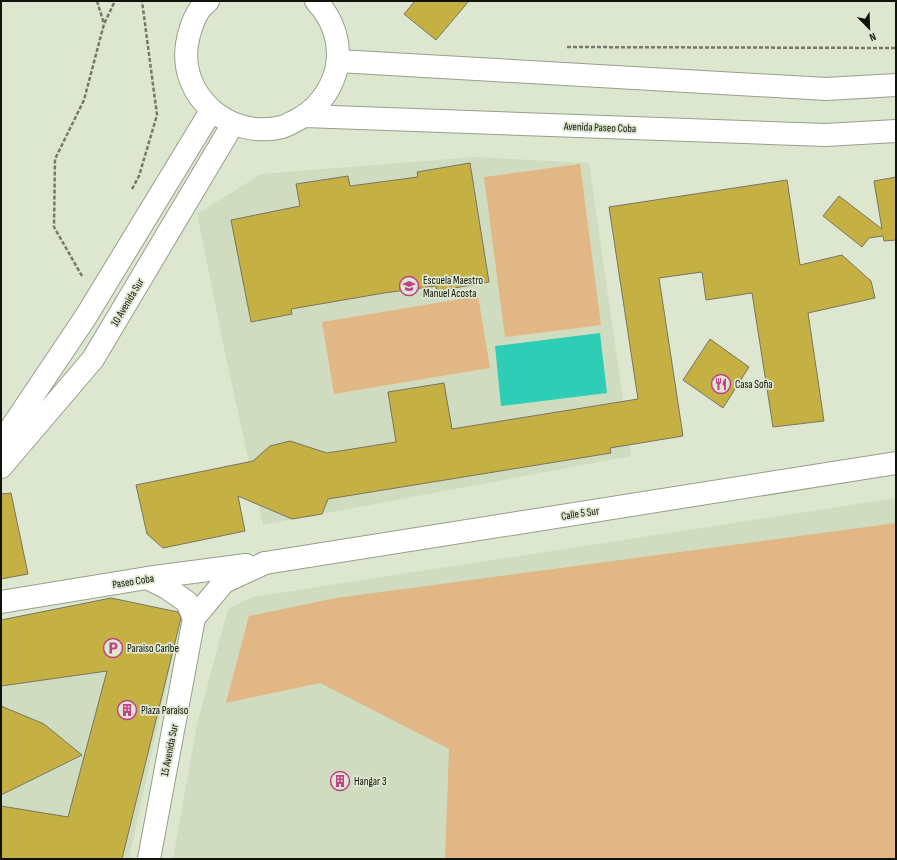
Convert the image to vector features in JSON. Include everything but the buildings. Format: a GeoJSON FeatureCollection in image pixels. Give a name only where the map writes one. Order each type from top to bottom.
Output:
{"type":"FeatureCollection","features":[{"type":"Feature","properties":{"kind":"street"},"geometry":{"type":"LineString","coordinates":[[200,5],[189,32],[185,53],[189,75],[197,94],[211,111],[233,124],[257,129],[282,127],[305,116],[321,101],[332,82],[338,61],[338,42],[333,24],[324,9],[316,1]]}},
{"type":"Feature","properties":{"kind":"street"},"geometry":{"type":"LineString","coordinates":[[338,61],[826,89],[896,85]]}},
{"type":"Feature","properties":{"kind":"street"},"geometry":{"type":"LineString","coordinates":[[1,439],[8,432],[85,318],[211,111]]}},
{"type":"Feature","properties":{"kind":"street","name":"Avenida Paseo Coba"},"geometry":{"type":"LineString","coordinates":[[305,116],[825,135],[896,131]]}},
{"type":"Feature","properties":{"kind":"street","name":"10 Avenida Sur"},"geometry":{"type":"LineString","coordinates":[[1,467],[93,359],[233,124]]}},
{"type":"Feature","properties":{"kind":"street","name":"Calle 5 Sur"},"geometry":{"type":"LineString","coordinates":[[265,563],[896,463]]}},
{"type":"Feature","properties":{"kind":"street","name":"Paseo Coba"},"geometry":{"type":"LineString","coordinates":[[1,602],[147,578],[265,563]]}},
{"type":"Feature","properties":{"kind":"street","name":"15 Avenida Sur"},"geometry":{"type":"LineString","coordinates":[[149,859],[194,618],[224,582],[265,563]]}},
{"type":"Feature","properties":{"kind":"street"},"geometry":{"type":"LineString","coordinates":[[147,578],[167,588],[187,602],[194,618]]}},
{"type":"Feature","properties":{"kind":"path"},"geometry":{"type":"LineString","coordinates":[[97,1],[104,24]]}},
{"type":"Feature","properties":{"kind":"path"},"geometry":{"type":"LineString","coordinates":[[87,272],[83,279],[54,227],[55,159],[84,100],[104,24],[115,1]]}},
{"type":"Feature","properties":{"kind":"path"},"geometry":{"type":"LineString","coordinates":[[132,189],[139,176],[157,115],[142,1]]}},
{"type":"Feature","properties":{"kind":"path"},"geometry":{"type":"LineString","coordinates":[[565,47],[896,48]]}},
{"type":"Feature","properties":{"kind":"shaded area","name":"Escuela Maestro Manuel Acosta"},"geometry":{"type":"Polygon","coordinates":[[[474,157],[589,163],[631,456],[263,525],[226,358],[197,214],[261,174],[474,157]]]}},
{"type":"Feature","properties":{"kind":"shaded area"},"geometry":{"type":"Polygon","coordinates":[[[580,164],[601,325],[505,337],[484,177],[580,164]]]}},
{"type":"Feature","properties":{"kind":"shaded area"},"geometry":{"type":"Polygon","coordinates":[[[478,296],[490,368],[334,394],[322,322],[478,296]]]}},
{"type":"Feature","properties":{"kind":"shaded area"},"geometry":{"type":"Polygon","coordinates":[[[896,498],[896,859],[173,859],[197,724],[228,609],[252,597],[896,498]]]}},
{"type":"Feature","properties":{"kind":"shaded area"},"geometry":{"type":"Polygon","coordinates":[[[896,523],[896,859],[445,859],[449,749],[320,683],[226,703],[249,616],[336,598],[896,523]]]}},
{"type":"Feature","properties":{"kind":"shaded area"},"geometry":{"type":"Polygon","coordinates":[[[112,598],[182,613],[129,859],[1,859],[1,620],[112,598]]]}},
{"type":"Feature","properties":{"kind":"water"},"geometry":{"type":"Polygon","coordinates":[[[600,333],[607,393],[501,406],[495,346],[600,333]]]}},
{"type":"Feature","properties":{"kind":"place","name":"Escuela Maestro Manuel Acosta"},"geometry":{"type":"Point","coordinates":[409,286]}},
{"type":"Feature","properties":{"kind":"place","name":"Casa Sofia"},"geometry":{"type":"Point","coordinates":[721,384]}},
{"type":"Feature","properties":{"kind":"place","name":"Paraiso Caribe"},"geometry":{"type":"Point","coordinates":[113,648]}},
{"type":"Feature","properties":{"kind":"place","name":"Plaza Paraiso"},"geometry":{"type":"Point","coordinates":[127,710]}},
{"type":"Feature","properties":{"kind":"place","name":"Hangar 3"},"geometry":{"type":"Point","coordinates":[340,781]}}]}
